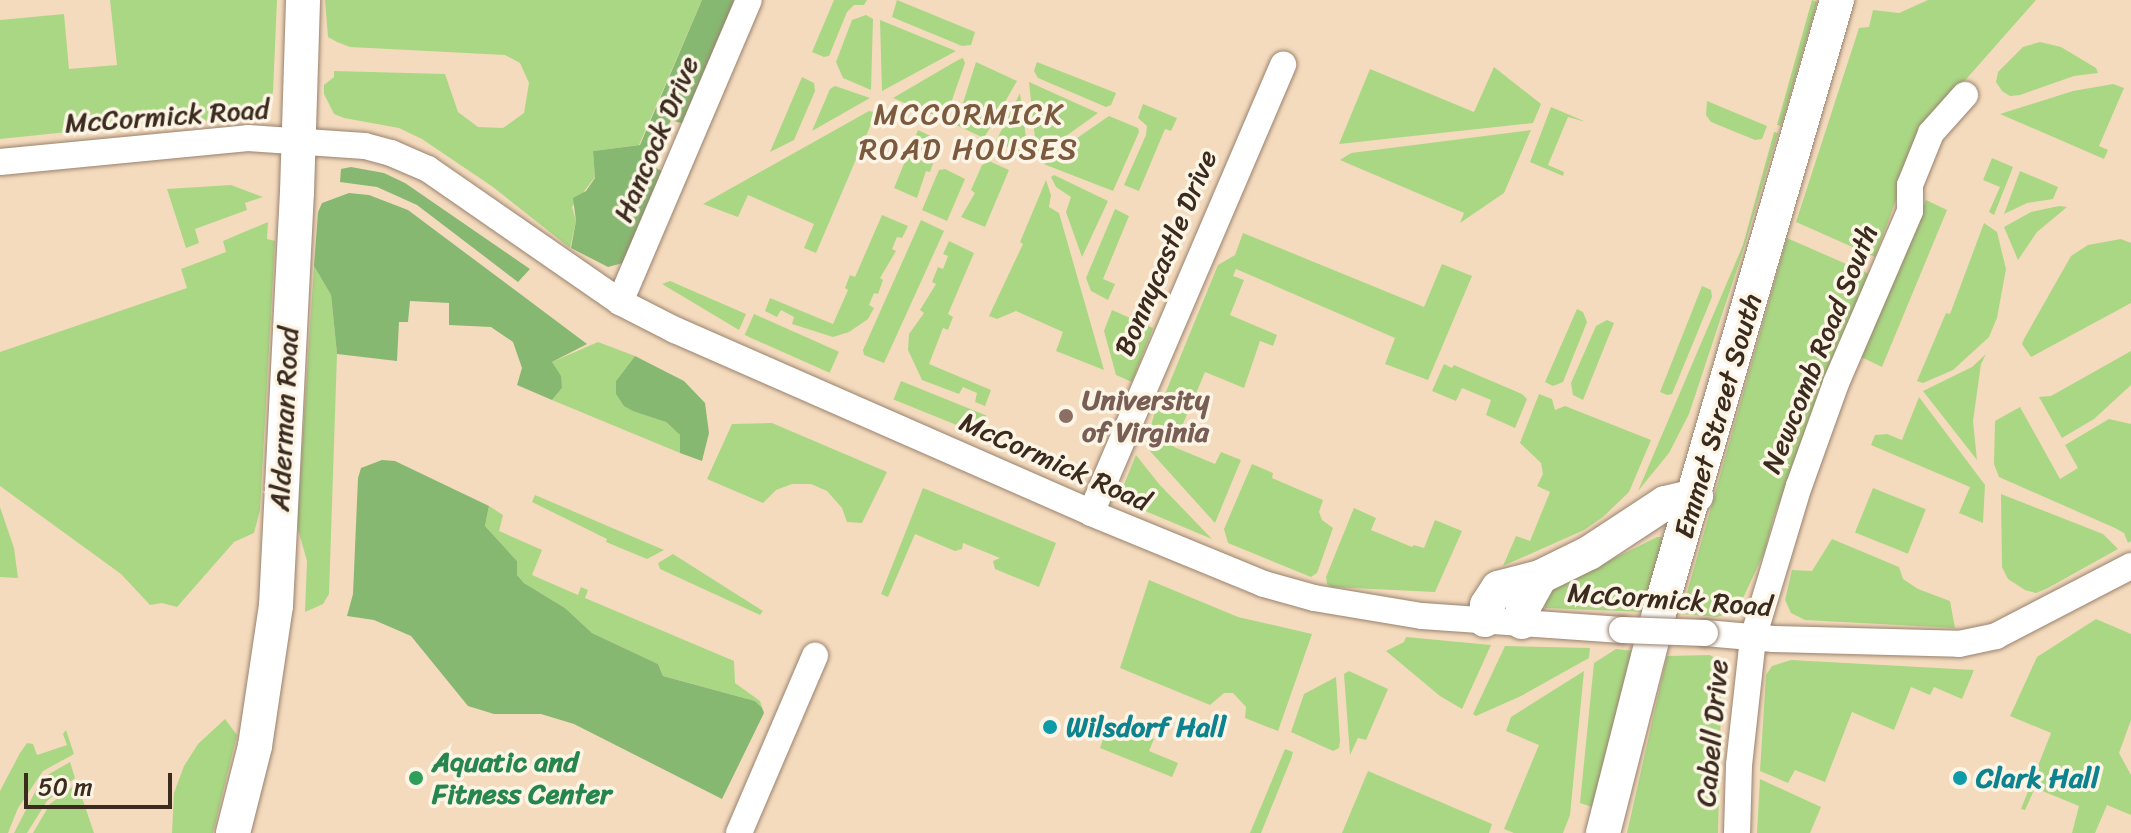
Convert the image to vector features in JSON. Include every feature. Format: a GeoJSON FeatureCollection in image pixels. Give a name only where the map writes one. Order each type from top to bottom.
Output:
{"type":"FeatureCollection","features":[{"type":"Feature","properties":{"kind":"main road","name":"Alderman Road"},"geometry":{"type":"LineString","coordinates":[[233,833],[255,746],[274,621],[303,0]]}},
{"type":"Feature","properties":{"kind":"main road","name":"Emmet Street South"},"geometry":{"type":"LineString","coordinates":[[1603,833],[1660,610],[1696,496],[1837,0]]}},
{"type":"Feature","properties":{"kind":"main road"},"geometry":{"type":"LineString","coordinates":[[1485,620],[1489,602],[1498,588],[1540,577],[1589,553],[1665,503],[1696,496]]}},
{"type":"Feature","properties":{"kind":"main road"},"geometry":{"type":"LineString","coordinates":[[1522,622],[1523,608],[1540,577]]}},
{"type":"Feature","properties":{"kind":"street","name":"Hancock Drive"},"geometry":{"type":"LineString","coordinates":[[620,302],[749,0]]}},
{"type":"Feature","properties":{"kind":"street","name":"Bonnycastle Drive"},"geometry":{"type":"LineString","coordinates":[[1091,513],[1283,64]]}},
{"type":"Feature","properties":{"kind":"street","name":"Newcomb Road South"},"geometry":{"type":"LineString","coordinates":[[1753,638],[1799,486],[1836,383],[1910,211],[1910,185],[1931,133],[1965,95]]}},
{"type":"Feature","properties":{"kind":"street","name":"McCormick Road"},"geometry":{"type":"LineString","coordinates":[[0,162],[248,138],[365,146],[428,169],[620,302],[745,362],[1091,513],[1264,584],[1314,598],[1422,616],[1753,638],[1959,644],[1996,636],[2131,566]]}},
{"type":"Feature","properties":{"kind":"street","name":"Cabell Drive"},"geometry":{"type":"LineString","coordinates":[[1737,833],[1739,765],[1753,638]]}},
{"type":"Feature","properties":{"kind":"street"},"geometry":{"type":"LineString","coordinates":[[739,833],[815,656]]}},
{"type":"Feature","properties":{"kind":"green space"},"geometry":{"type":"Polygon","coordinates":[[[110,0],[277,0],[273,92],[265,110],[246,122],[185,120],[0,139],[0,20],[64,14],[69,69],[117,65],[110,0]]]}},
{"type":"Feature","properties":{"kind":"green space"},"geometry":{"type":"Polygon","coordinates":[[[325,0],[702,0],[639,145],[593,151],[595,177],[572,207],[576,221],[570,248],[493,187],[422,139],[399,128],[334,114],[324,94],[324,85],[334,77],[334,71],[445,74],[458,112],[478,127],[503,128],[524,113],[529,83],[520,63],[505,55],[350,47],[328,37],[325,0]]]}},
{"type":"Feature","properties":{"kind":"green space"},"geometry":{"type":"Polygon","coordinates":[[[702,0],[736,0],[687,125],[671,120],[652,166],[666,173],[623,263],[608,267],[571,248],[576,221],[573,198],[586,191],[595,178],[593,151],[640,145],[702,0]]]}},
{"type":"Feature","properties":{"kind":"green space"},"geometry":{"type":"Polygon","coordinates":[[[834,0],[867,0],[864,5],[854,5],[847,12],[829,56],[824,57],[812,52],[834,0]]]}},
{"type":"Feature","properties":{"kind":"green space"},"geometry":{"type":"Polygon","coordinates":[[[897,0],[975,32],[971,45],[962,46],[892,17],[897,0]]]}},
{"type":"Feature","properties":{"kind":"green space"},"geometry":{"type":"Polygon","coordinates":[[[1812,0],[1817,2],[1781,126],[1777,125],[1812,0]]]}},
{"type":"Feature","properties":{"kind":"green space"},"geometry":{"type":"Polygon","coordinates":[[[1928,0],[2036,0],[1938,111],[1914,151],[1875,257],[1796,222],[1859,28],[1869,27],[1873,10],[1899,13],[1928,0]]]}},
{"type":"Feature","properties":{"kind":"green space"},"geometry":{"type":"Polygon","coordinates":[[[866,15],[873,19],[871,90],[843,78],[836,62],[852,20],[866,15]]]}},
{"type":"Feature","properties":{"kind":"green space"},"geometry":{"type":"Polygon","coordinates":[[[880,20],[956,51],[882,91],[880,20]]]}},
{"type":"Feature","properties":{"kind":"green space"},"geometry":{"type":"Polygon","coordinates":[[[2040,42],[2061,47],[2096,68],[2098,73],[2074,76],[2020,95],[2010,96],[2002,91],[1996,82],[1998,72],[2023,47],[2040,42]]]}},
{"type":"Feature","properties":{"kind":"green space"},"geometry":{"type":"Polygon","coordinates":[[[963,58],[965,63],[945,120],[893,98],[963,58]]]}},
{"type":"Feature","properties":{"kind":"green space"},"geometry":{"type":"Polygon","coordinates":[[[976,62],[1017,81],[984,138],[956,125],[976,62]]]}},
{"type":"Feature","properties":{"kind":"green space"},"geometry":{"type":"Polygon","coordinates":[[[1037,62],[1116,93],[1111,105],[1106,107],[1038,78],[1034,71],[1037,62]]]}},
{"type":"Feature","properties":{"kind":"green space"},"geometry":{"type":"Polygon","coordinates":[[[1494,67],[1541,104],[1533,123],[1339,144],[1370,69],[1474,112],[1494,67]]]}},
{"type":"Feature","properties":{"kind":"green space"},"geometry":{"type":"Polygon","coordinates":[[[802,77],[814,83],[815,91],[794,140],[770,152],[802,77]]]}},
{"type":"Feature","properties":{"kind":"green space"},"geometry":{"type":"Polygon","coordinates":[[[1029,82],[1098,113],[1037,157],[1029,82]]]}},
{"type":"Feature","properties":{"kind":"green space"},"geometry":{"type":"Polygon","coordinates":[[[2113,84],[2124,88],[2099,146],[2108,150],[2104,159],[2000,114],[2073,91],[2113,84]]]}},
{"type":"Feature","properties":{"kind":"green space"},"geometry":{"type":"Polygon","coordinates":[[[835,86],[870,98],[812,131],[830,89],[835,86]]]}},
{"type":"Feature","properties":{"kind":"green space"},"geometry":{"type":"Polygon","coordinates":[[[1020,93],[1028,153],[1023,155],[996,141],[1020,93]]]}},
{"type":"Feature","properties":{"kind":"green space"},"geometry":{"type":"Polygon","coordinates":[[[1707,101],[1767,126],[1762,139],[1755,140],[1711,122],[1706,115],[1707,101]]]}},
{"type":"Feature","properties":{"kind":"green space"},"geometry":{"type":"Polygon","coordinates":[[[1143,104],[1177,118],[1171,131],[1165,129],[1139,191],[1124,185],[1146,135],[1147,126],[1138,118],[1143,104]]]}},
{"type":"Feature","properties":{"kind":"green space"},"geometry":{"type":"Polygon","coordinates":[[[1551,107],[1586,122],[1568,117],[1548,165],[1564,172],[1563,176],[1530,162],[1551,107]]]}},
{"type":"Feature","properties":{"kind":"green space"},"geometry":{"type":"Polygon","coordinates":[[[869,111],[875,112],[875,115],[816,253],[804,248],[814,224],[748,195],[738,217],[703,204],[869,111]]]}},
{"type":"Feature","properties":{"kind":"green space"},"geometry":{"type":"Polygon","coordinates":[[[1109,116],[1138,128],[1139,132],[1113,191],[1041,163],[1109,116]]]}},
{"type":"Feature","properties":{"kind":"green space"},"geometry":{"type":"Polygon","coordinates":[[[918,130],[941,141],[917,198],[894,188],[918,130]]]}},
{"type":"Feature","properties":{"kind":"green space"},"geometry":{"type":"Polygon","coordinates":[[[1531,130],[1504,193],[1460,223],[1464,213],[1340,160],[1351,153],[1531,130]]]}},
{"type":"Feature","properties":{"kind":"green space"},"geometry":{"type":"Polygon","coordinates":[[[1774,132],[1778,133],[1742,254],[1689,414],[1669,453],[1638,491],[1743,245],[1774,132]]]}},
{"type":"Feature","properties":{"kind":"green space"},"geometry":{"type":"Polygon","coordinates":[[[1992,158],[2013,167],[1994,215],[1989,212],[2000,187],[1983,180],[1992,158]]]}},
{"type":"Feature","properties":{"kind":"green space"},"geometry":{"type":"Polygon","coordinates":[[[989,161],[1009,170],[985,227],[961,217],[975,193],[971,190],[982,165],[989,161]]]}},
{"type":"Feature","properties":{"kind":"green space"},"geometry":{"type":"Polygon","coordinates":[[[351,167],[384,173],[405,183],[530,269],[518,282],[417,205],[377,187],[340,182],[341,169],[351,167]]]}},
{"type":"Feature","properties":{"kind":"green space"},"geometry":{"type":"Polygon","coordinates":[[[945,169],[965,179],[947,221],[922,210],[939,170],[945,169]]]}},
{"type":"Feature","properties":{"kind":"green space"},"geometry":{"type":"Polygon","coordinates":[[[2020,171],[2058,187],[2053,199],[2027,203],[2004,214],[2020,171]]]}},
{"type":"Feature","properties":{"kind":"green space"},"geometry":{"type":"Polygon","coordinates":[[[1054,175],[1108,201],[1082,257],[1066,212],[1071,197],[1056,187],[1051,177],[1054,175]]]}},
{"type":"Feature","properties":{"kind":"green space"},"geometry":{"type":"Polygon","coordinates":[[[1046,180],[1051,195],[1049,207],[1059,213],[1104,370],[1056,351],[1063,332],[1016,311],[997,319],[989,316],[1023,244],[1020,242],[1046,180]]]}},
{"type":"Feature","properties":{"kind":"green space"},"geometry":{"type":"Polygon","coordinates":[[[231,185],[263,197],[245,203],[247,210],[195,229],[199,243],[186,248],[167,189],[231,185]]]}},
{"type":"Feature","properties":{"kind":"green space"},"geometry":{"type":"Polygon","coordinates":[[[349,193],[369,195],[408,210],[587,344],[552,362],[561,376],[562,388],[552,400],[517,385],[522,368],[513,342],[491,327],[449,325],[449,303],[410,301],[408,322],[399,322],[397,361],[337,354],[331,295],[314,266],[318,212],[322,203],[349,193]]]}},
{"type":"Feature","properties":{"kind":"green space"},"geometry":{"type":"Polygon","coordinates":[[[1926,200],[1947,210],[1882,367],[1857,355],[1926,200]]]}},
{"type":"Feature","properties":{"kind":"green space"},"geometry":{"type":"Polygon","coordinates":[[[2067,207],[2037,232],[2018,260],[2004,227],[2031,212],[2067,207]]]}},
{"type":"Feature","properties":{"kind":"green space"},"geometry":{"type":"Polygon","coordinates":[[[1115,209],[1129,216],[1103,279],[1115,284],[1108,300],[1091,291],[1086,278],[1115,209]]]}},
{"type":"Feature","properties":{"kind":"green space"},"geometry":{"type":"Polygon","coordinates":[[[882,215],[908,226],[902,238],[897,237],[892,249],[896,251],[880,278],[883,280],[878,294],[874,293],[869,305],[874,308],[868,319],[849,332],[833,337],[792,324],[794,317],[781,310],[777,317],[765,311],[770,298],[833,324],[848,290],[845,288],[850,275],[855,277],[882,215]]]}},
{"type":"Feature","properties":{"kind":"green space"},"geometry":{"type":"Polygon","coordinates":[[[921,220],[944,231],[884,363],[864,355],[863,350],[921,220]]]}},
{"type":"Feature","properties":{"kind":"green space"},"geometry":{"type":"Polygon","coordinates":[[[268,222],[267,239],[275,241],[260,510],[254,533],[234,542],[177,607],[162,603],[150,605],[121,574],[0,486],[0,352],[187,288],[181,269],[226,252],[223,241],[268,222]]]}},
{"type":"Feature","properties":{"kind":"green space"},"geometry":{"type":"Polygon","coordinates":[[[1984,223],[1997,232],[2006,269],[1997,318],[1989,337],[1953,370],[1923,383],[1917,381],[1946,313],[1950,314],[1984,223]]]}},
{"type":"Feature","properties":{"kind":"green space"},"geometry":{"type":"Polygon","coordinates":[[[1243,233],[1424,307],[1442,264],[1472,276],[1428,380],[1385,364],[1395,338],[1236,269],[1233,276],[1244,280],[1230,315],[1277,335],[1273,346],[1260,341],[1244,388],[1205,372],[1192,403],[1165,394],[1218,265],[1235,255],[1243,233]]]}},
{"type":"Feature","properties":{"kind":"green space"},"geometry":{"type":"Polygon","coordinates":[[[1787,238],[1869,274],[1774,516],[1764,553],[1737,611],[1717,617],[1681,614],[1787,238]]]}},
{"type":"Feature","properties":{"kind":"green space"},"geometry":{"type":"Polygon","coordinates":[[[2121,239],[2131,243],[2131,303],[2031,357],[2022,344],[2071,256],[2088,245],[2121,239]]]}},
{"type":"Feature","properties":{"kind":"green space"},"geometry":{"type":"Polygon","coordinates":[[[949,241],[974,253],[948,314],[953,317],[948,330],[943,328],[929,364],[991,390],[985,406],[975,402],[977,393],[963,387],[959,394],[922,380],[908,350],[909,334],[924,313],[920,310],[936,284],[932,282],[938,267],[943,269],[948,256],[943,254],[949,241]]]}},
{"type":"Feature","properties":{"kind":"green space"},"geometry":{"type":"Polygon","coordinates":[[[314,266],[331,295],[337,354],[329,594],[323,604],[305,612],[307,561],[297,526],[314,266]]]}},
{"type":"Feature","properties":{"kind":"green space"},"geometry":{"type":"Polygon","coordinates":[[[670,281],[746,314],[739,330],[662,284],[670,281]]]}},
{"type":"Feature","properties":{"kind":"green space"},"geometry":{"type":"Polygon","coordinates":[[[1702,286],[1711,290],[1712,297],[1672,394],[1667,395],[1660,392],[1702,286]]]}},
{"type":"Feature","properties":{"kind":"green space"},"geometry":{"type":"Polygon","coordinates":[[[1577,309],[1583,312],[1587,322],[1563,382],[1553,386],[1545,382],[1577,309]]]}},
{"type":"Feature","properties":{"kind":"green space"},"geometry":{"type":"Polygon","coordinates":[[[1112,310],[1153,328],[1132,382],[1116,375],[1104,331],[1112,310]]]}},
{"type":"Feature","properties":{"kind":"green space"},"geometry":{"type":"Polygon","coordinates":[[[754,314],[839,352],[830,373],[745,335],[754,314]]]}},
{"type":"Feature","properties":{"kind":"green space"},"geometry":{"type":"Polygon","coordinates":[[[1607,320],[1614,323],[1583,400],[1573,395],[1571,383],[1596,326],[1607,320]]]}},
{"type":"Feature","properties":{"kind":"green space"},"geometry":{"type":"Polygon","coordinates":[[[598,342],[635,356],[616,381],[651,416],[666,422],[680,435],[680,453],[552,400],[562,388],[552,362],[598,342]]]}},
{"type":"Feature","properties":{"kind":"green space"},"geometry":{"type":"Polygon","coordinates":[[[2131,351],[2131,385],[2094,419],[2062,438],[2039,397],[2051,396],[2131,351]]]}},
{"type":"Feature","properties":{"kind":"green space"},"geometry":{"type":"Polygon","coordinates":[[[1986,354],[1981,364],[1973,421],[1977,460],[1923,391],[1972,367],[1986,354]]]}},
{"type":"Feature","properties":{"kind":"green space"},"geometry":{"type":"Polygon","coordinates":[[[635,356],[684,381],[705,403],[709,433],[702,461],[680,453],[680,435],[666,422],[624,406],[616,394],[616,381],[635,356]]]}},
{"type":"Feature","properties":{"kind":"green space"},"geometry":{"type":"Polygon","coordinates":[[[1444,364],[1452,368],[1454,365],[1522,394],[1527,399],[1515,428],[1486,415],[1491,400],[1462,388],[1456,401],[1432,391],[1444,364]]]}},
{"type":"Feature","properties":{"kind":"green space"},"geometry":{"type":"Polygon","coordinates":[[[901,381],[986,415],[979,434],[894,400],[901,381]]]}},
{"type":"Feature","properties":{"kind":"green space"},"geometry":{"type":"Polygon","coordinates":[[[1539,394],[1552,399],[1555,410],[1565,406],[1651,440],[1629,492],[1603,517],[1584,530],[1503,566],[1516,536],[1530,541],[1550,492],[1537,486],[1543,474],[1541,463],[1520,443],[1539,394]]]}},
{"type":"Feature","properties":{"kind":"green space"},"geometry":{"type":"Polygon","coordinates":[[[1919,397],[1985,485],[1983,523],[1959,513],[1970,487],[1871,445],[1875,435],[1887,434],[1902,440],[1919,397]]]}},
{"type":"Feature","properties":{"kind":"green space"},"geometry":{"type":"Polygon","coordinates":[[[1158,402],[1187,414],[1174,447],[1215,464],[1221,452],[1241,460],[1215,523],[1150,451],[1146,442],[1158,402]]]}},
{"type":"Feature","properties":{"kind":"green space"},"geometry":{"type":"Polygon","coordinates":[[[2020,407],[2060,479],[2078,468],[2065,445],[2109,419],[2131,424],[2131,541],[2128,543],[2124,533],[2115,528],[1999,477],[1994,464],[1995,421],[2020,407]]]}},
{"type":"Feature","properties":{"kind":"green space"},"geometry":{"type":"Polygon","coordinates":[[[772,423],[887,472],[862,523],[847,522],[842,508],[827,491],[811,484],[792,484],[776,490],[763,503],[707,479],[732,424],[772,423]]]}},
{"type":"Feature","properties":{"kind":"green space"},"geometry":{"type":"Polygon","coordinates":[[[1136,455],[1159,484],[1212,539],[1126,503],[1121,492],[1136,455]]]}},
{"type":"Feature","properties":{"kind":"green space"},"geometry":{"type":"Polygon","coordinates":[[[382,460],[395,461],[489,506],[485,526],[517,561],[517,575],[524,583],[565,608],[592,633],[658,664],[663,676],[755,701],[764,713],[722,799],[574,724],[541,714],[494,714],[468,706],[411,636],[374,620],[347,616],[353,594],[358,478],[361,468],[382,460]]]}},
{"type":"Feature","properties":{"kind":"green space"},"geometry":{"type":"Polygon","coordinates":[[[1252,464],[1273,473],[1272,478],[1323,500],[1319,512],[1322,520],[1333,528],[1317,573],[1311,577],[1228,543],[1224,529],[1252,464]]]}},
{"type":"Feature","properties":{"kind":"green space"},"geometry":{"type":"Polygon","coordinates":[[[923,488],[1056,543],[1039,587],[995,569],[993,561],[1000,558],[963,543],[962,549],[955,551],[915,534],[888,597],[881,594],[923,488]]]}},
{"type":"Feature","properties":{"kind":"green space"},"geometry":{"type":"Polygon","coordinates":[[[1873,488],[1926,509],[1908,554],[1855,533],[1873,488]]]}},
{"type":"Feature","properties":{"kind":"green space"},"geometry":{"type":"Polygon","coordinates":[[[2001,494],[2103,534],[2118,549],[2046,589],[2036,593],[2025,590],[2008,579],[2002,567],[2001,494]]]}},
{"type":"Feature","properties":{"kind":"green space"},"geometry":{"type":"Polygon","coordinates":[[[535,495],[664,550],[647,559],[606,542],[607,539],[532,502],[535,495]]]}},
{"type":"Feature","properties":{"kind":"green space"},"geometry":{"type":"Polygon","coordinates":[[[489,506],[503,515],[499,531],[542,550],[532,575],[578,595],[581,587],[588,590],[585,598],[734,661],[735,683],[760,701],[764,713],[755,701],[663,676],[658,664],[592,633],[565,608],[524,583],[517,575],[517,561],[485,526],[489,506]]]}},
{"type":"Feature","properties":{"kind":"green space"},"geometry":{"type":"Polygon","coordinates":[[[0,507],[14,548],[18,578],[0,577],[0,507]]]}},
{"type":"Feature","properties":{"kind":"green space"},"geometry":{"type":"Polygon","coordinates":[[[1354,508],[1376,518],[1371,530],[1412,547],[1424,548],[1435,520],[1462,531],[1435,592],[1332,587],[1327,584],[1326,577],[1354,508]]]}},
{"type":"Feature","properties":{"kind":"green space"},"geometry":{"type":"Polygon","coordinates":[[[1657,537],[1665,537],[1644,612],[1545,608],[1544,601],[1551,590],[1657,537]]]}},
{"type":"Feature","properties":{"kind":"green space"},"geometry":{"type":"Polygon","coordinates":[[[1832,539],[1899,567],[1903,579],[1918,589],[1950,601],[1955,628],[1805,620],[1791,613],[1785,600],[1792,570],[1812,571],[1832,539]]]}},
{"type":"Feature","properties":{"kind":"green space"},"geometry":{"type":"Polygon","coordinates":[[[673,554],[763,611],[760,615],[660,569],[658,563],[673,554]]]}},
{"type":"Feature","properties":{"kind":"green space"},"geometry":{"type":"Polygon","coordinates":[[[1149,580],[1238,617],[1312,634],[1278,731],[1245,718],[1246,707],[1233,693],[1224,693],[1210,705],[1120,668],[1149,580]]]}},
{"type":"Feature","properties":{"kind":"green space"},"geometry":{"type":"Polygon","coordinates":[[[2096,619],[2131,634],[2131,720],[2119,753],[2131,775],[2131,815],[2107,805],[2095,833],[2072,833],[2079,806],[2035,788],[2025,810],[2021,809],[2051,733],[2010,716],[2037,657],[2096,619]]]}},
{"type":"Feature","properties":{"kind":"green space"},"geometry":{"type":"Polygon","coordinates":[[[1406,637],[1491,645],[1462,709],[1440,696],[1386,651],[1404,642],[1406,637]]]}},
{"type":"Feature","properties":{"kind":"green space"},"geometry":{"type":"Polygon","coordinates":[[[1505,646],[1590,648],[1589,658],[1521,696],[1476,716],[1473,714],[1505,646]]]}},
{"type":"Feature","properties":{"kind":"green space"},"geometry":{"type":"Polygon","coordinates":[[[1616,649],[1633,651],[1595,808],[1580,803],[1594,663],[1616,649]]]}},
{"type":"Feature","properties":{"kind":"green space"},"geometry":{"type":"Polygon","coordinates":[[[1710,655],[1722,662],[1718,833],[1627,833],[1667,656],[1710,655]]]}},
{"type":"Feature","properties":{"kind":"green space"},"geometry":{"type":"Polygon","coordinates":[[[1791,660],[1974,670],[1962,699],[1934,687],[1930,695],[1911,687],[1894,730],[1852,712],[1825,782],[1795,770],[1788,783],[1760,771],[1766,675],[1772,666],[1791,660]]]}},
{"type":"Feature","properties":{"kind":"green space"},"geometry":{"type":"Polygon","coordinates":[[[1349,671],[1388,689],[1366,740],[1358,738],[1350,755],[1344,674],[1349,671]]]}},
{"type":"Feature","properties":{"kind":"green space"},"geometry":{"type":"Polygon","coordinates":[[[1584,671],[1570,815],[1563,833],[1514,833],[1504,829],[1539,745],[1506,731],[1511,717],[1584,671]]]}},
{"type":"Feature","properties":{"kind":"green space"},"geometry":{"type":"Polygon","coordinates":[[[1336,677],[1340,741],[1339,748],[1333,751],[1291,732],[1304,694],[1336,677]]]}},
{"type":"Feature","properties":{"kind":"green space"},"geometry":{"type":"Polygon","coordinates":[[[225,719],[237,735],[213,833],[172,833],[174,793],[184,766],[198,744],[225,719]]]}},
{"type":"Feature","properties":{"kind":"green space"},"geometry":{"type":"Polygon","coordinates":[[[1110,720],[1154,739],[1149,751],[1178,763],[1172,777],[1100,748],[1110,720]]]}},
{"type":"Feature","properties":{"kind":"green space"},"geometry":{"type":"Polygon","coordinates":[[[66,730],[74,754],[43,771],[18,808],[8,833],[0,833],[0,791],[20,753],[27,743],[33,744],[37,755],[67,745],[63,734],[66,730]]]}},
{"type":"Feature","properties":{"kind":"green space"},"geometry":{"type":"Polygon","coordinates":[[[1285,749],[1293,752],[1291,759],[1261,833],[1250,833],[1285,749]]]}},
{"type":"Feature","properties":{"kind":"green space"},"geometry":{"type":"Polygon","coordinates":[[[70,762],[75,778],[47,801],[27,833],[14,833],[36,790],[49,774],[70,762]]]}},
{"type":"Feature","properties":{"kind":"green space"},"geometry":{"type":"Polygon","coordinates":[[[1368,771],[1492,824],[1489,833],[1342,833],[1368,771]]]}},
{"type":"Feature","properties":{"kind":"green space"},"geometry":{"type":"Polygon","coordinates":[[[1760,779],[1821,807],[1810,833],[1757,833],[1760,779]]]}},
{"type":"Feature","properties":{"kind":"green space"},"geometry":{"type":"Polygon","coordinates":[[[77,783],[94,833],[33,833],[50,804],[77,783]]]}},
{"type":"Feature","properties":{"kind":"place","name":"University of Virginia"},"geometry":{"type":"Point","coordinates":[1066,416]}},
{"type":"Feature","properties":{"kind":"place","name":"Wilsdorf Hall"},"geometry":{"type":"Point","coordinates":[1050,727]}},
{"type":"Feature","properties":{"kind":"place","name":"Aquatic and Fitness Center"},"geometry":{"type":"Point","coordinates":[416,778]}},
{"type":"Feature","properties":{"kind":"place","name":"Clark Hall"},"geometry":{"type":"Point","coordinates":[1960,778]}},
{"type":"Feature","properties":{"kind":"district","name":"MCCORMICK ROAD HOUSES"},"geometry":{"type":"Point","coordinates":[969,131]}}]}
